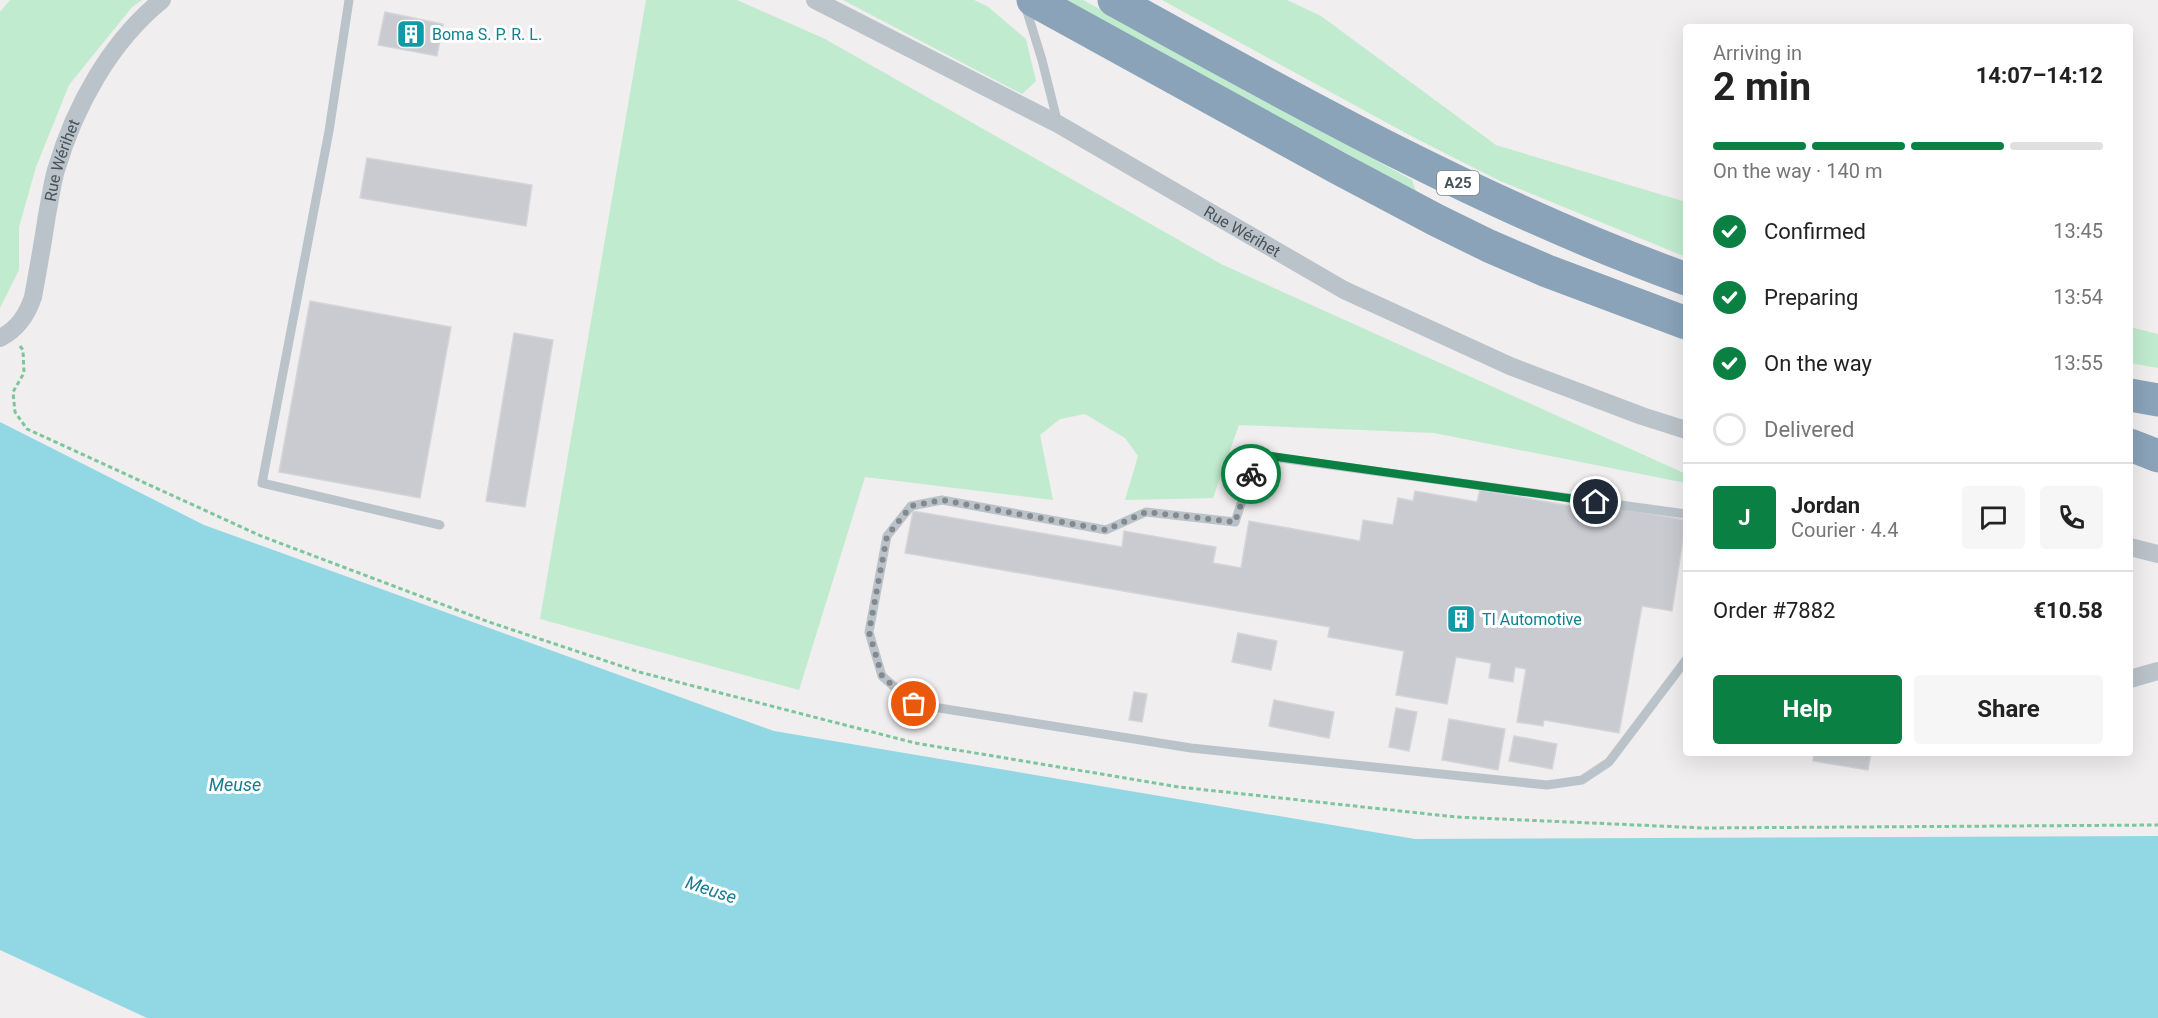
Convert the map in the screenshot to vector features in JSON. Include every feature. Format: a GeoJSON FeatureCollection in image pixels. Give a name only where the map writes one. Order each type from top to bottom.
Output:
{"type":"FeatureCollection","features":[{"type":"Feature","properties":{"kind":"highway","name":"A25"},"geometry":{"type":"LineString","coordinates":[[1114,0],[1366,138],[1479,193],[1629,258],[1683,278]]}},
{"type":"Feature","properties":{"kind":"highway","name":"A25"},"geometry":{"type":"LineString","coordinates":[[1036,3],[1436,220],[1489,246],[1547,270],[1683,322]]}},
{"type":"Feature","properties":{"kind":"highway"},"geometry":{"type":"LineString","coordinates":[[2133,433],[2158,437]]}},
{"type":"Feature","properties":{"kind":"highway"},"geometry":{"type":"LineString","coordinates":[[2133,446],[2158,456]]}},
{"type":"Feature","properties":{"kind":"street","name":"Rue Wérihet"},"geometry":{"type":"LineString","coordinates":[[5,335],[28,311],[33,297],[55,172],[68,134],[102,68],[128,34],[162,0]]}},
{"type":"Feature","properties":{"kind":"street","name":"Rue Wérihet"},"geometry":{"type":"LineString","coordinates":[[815,0],[1058,124],[1344,290],[1510,366],[1641,416],[1683,429]]}},
{"type":"Feature","properties":{"kind":"street"},"geometry":{"type":"LineString","coordinates":[[2133,549],[2158,554]]}},
{"type":"Feature","properties":{"kind":"street"},"geometry":{"type":"LineString","coordinates":[[2133,678],[2158,671]]}},
{"type":"Feature","properties":{"kind":"lane"},"geometry":{"type":"LineString","coordinates":[[349,0],[327,142],[262,483],[440,525]]}},
{"type":"Feature","properties":{"kind":"lane"},"geometry":{"type":"LineString","coordinates":[[1036,3],[1042,60],[1058,124]]}},
{"type":"Feature","properties":{"kind":"lane"},"geometry":{"type":"LineString","coordinates":[[1683,514],[1257,454],[1235,522],[1146,512],[1106,530],[942,500],[911,506],[887,536],[869,632],[882,676],[914,704],[1191,748],[1548,785],[1582,780],[1609,762],[1683,664]]}},
{"type":"Feature","properties":{"kind":"path"},"geometry":{"type":"LineString","coordinates":[[5,335],[22,350],[24,373],[13,392],[15,412],[27,429],[261,536],[489,622],[639,672],[915,743],[1179,787],[1456,817],[1704,828],[2158,825]]}},
{"type":"Feature","properties":{"kind":"green space"},"geometry":{"type":"Polygon","coordinates":[[[10,0],[142,0],[132,7],[69,85],[36,167],[19,227],[19,270],[0,308],[0,12],[10,0]]]}},
{"type":"Feature","properties":{"kind":"green space"},"geometry":{"type":"Polygon","coordinates":[[[646,0],[737,0],[825,39],[1221,264],[1683,473],[1683,482],[1434,433],[1239,425],[1213,498],[1125,500],[1138,456],[1125,438],[1085,414],[1060,419],[1040,435],[1053,500],[865,477],[799,690],[540,619],[646,0]]]}},
{"type":"Feature","properties":{"kind":"green space"},"geometry":{"type":"Polygon","coordinates":[[[843,0],[974,0],[987,6],[1026,39],[1036,81],[1022,94],[843,0]]]}},
{"type":"Feature","properties":{"kind":"green space"},"geometry":{"type":"Polygon","coordinates":[[[1060,0],[1083,0],[1412,180],[1418,197],[1060,0]]]}},
{"type":"Feature","properties":{"kind":"green space"},"geometry":{"type":"Polygon","coordinates":[[[1162,0],[1287,0],[1321,16],[1496,145],[1683,201],[1683,256],[1500,181],[1413,137],[1162,0]]]}},
{"type":"Feature","properties":{"kind":"green space"},"geometry":{"type":"Polygon","coordinates":[[[2133,328],[2158,334],[2158,368],[2133,364],[2133,328]]]}},
{"type":"Feature","properties":{"kind":"water","name":"Meuse"},"geometry":{"type":"Polygon","coordinates":[[[0,422],[204,525],[774,731],[1415,839],[2158,836],[2158,1018],[147,1018],[0,950],[0,422]]]}},
{"type":"Feature","properties":{"kind":"building","name":"Boma S. P. R. L."},"geometry":{"type":"Polygon","coordinates":[[[385,12],[443,24],[437,56],[378,45],[385,12]]]}},
{"type":"Feature","properties":{"kind":"building"},"geometry":{"type":"Polygon","coordinates":[[[367,158],[532,185],[526,226],[360,198],[367,158]]]}},
{"type":"Feature","properties":{"kind":"building"},"geometry":{"type":"Polygon","coordinates":[[[310,301],[451,327],[420,498],[279,472],[310,301]]]}},
{"type":"Feature","properties":{"kind":"building"},"geometry":{"type":"Polygon","coordinates":[[[514,333],[553,340],[525,507],[486,501],[514,333]]]}},
{"type":"Feature","properties":{"kind":"building","name":"TI Automotive"},"geometry":{"type":"Polygon","coordinates":[[[1480,490],[1605,512],[1606,506],[1683,519],[1683,540],[1672,611],[1642,606],[1619,733],[1544,720],[1543,726],[1517,722],[1526,669],[1515,667],[1513,682],[1489,678],[1491,663],[1456,657],[1447,704],[1396,695],[1404,651],[1328,637],[1330,627],[905,553],[913,511],[1122,547],[1124,531],[1216,547],[1213,563],[1241,568],[1249,521],[1360,541],[1363,520],[1393,525],[1398,498],[1413,501],[1415,491],[1477,502],[1480,490]]]}},
{"type":"Feature","properties":{"kind":"building"},"geometry":{"type":"Polygon","coordinates":[[[1238,633],[1277,641],[1271,670],[1232,662],[1238,633]]]}},
{"type":"Feature","properties":{"kind":"building"},"geometry":{"type":"Polygon","coordinates":[[[1134,692],[1147,694],[1142,722],[1129,720],[1134,692]]]}},
{"type":"Feature","properties":{"kind":"building"},"geometry":{"type":"Polygon","coordinates":[[[1274,700],[1334,712],[1329,738],[1269,726],[1274,700]]]}},
{"type":"Feature","properties":{"kind":"building"},"geometry":{"type":"Polygon","coordinates":[[[1396,708],[1417,712],[1409,751],[1389,747],[1396,708]]]}},
{"type":"Feature","properties":{"kind":"building"},"geometry":{"type":"Polygon","coordinates":[[[1449,719],[1505,729],[1498,770],[1442,760],[1449,719]]]}},
{"type":"Feature","properties":{"kind":"building"},"geometry":{"type":"Polygon","coordinates":[[[1514,736],[1557,744],[1552,769],[1509,761],[1514,736]]]}},
{"type":"Feature","properties":{"kind":"building"},"geometry":{"type":"Polygon","coordinates":[[[1814,756],[1870,756],[1868,770],[1813,761],[1814,756]]]}},
{"type":"Feature","properties":{"kind":"way so far"},"geometry":{"type":"LineString","coordinates":[[914,704],[882,676],[869,632],[887,536],[911,506],[942,500],[1106,530],[1146,512],[1235,522],[1251,474]]}},
{"type":"Feature","properties":{"kind":"place","name":"Boma S. P. R. L."},"geometry":{"type":"Point","coordinates":[411,34]}},
{"type":"Feature","properties":{"kind":"place","name":"TI Automotive"},"geometry":{"type":"Point","coordinates":[1461,619]}},
{"type":"Feature","properties":{"kind":"route"},"geometry":{"type":"LineString","coordinates":[[1251,474],[1257,454],[1596,502]]}}]}
